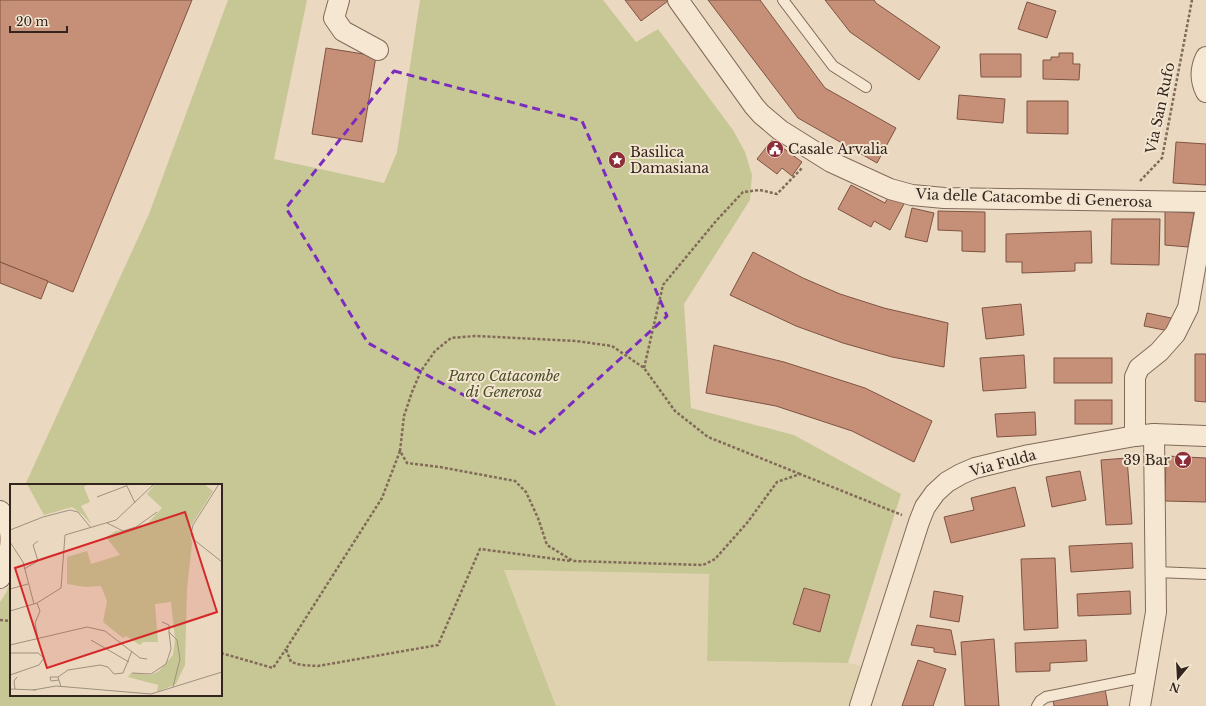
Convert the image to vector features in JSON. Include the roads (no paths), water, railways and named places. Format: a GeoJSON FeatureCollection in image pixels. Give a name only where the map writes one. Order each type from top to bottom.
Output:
{"type":"FeatureCollection","features":[{"type":"Feature","properties":{"kind":"street"},"geometry":{"type":"LineString","coordinates":[[339,0],[334,18],[343,31],[378,50]]}},
{"type":"Feature","properties":{"kind":"street","name":"Via delle Catacombe di Generosa"},"geometry":{"type":"LineString","coordinates":[[678,0],[758,110],[780,130],[816,154],[890,189],[912,195],[944,198],[1206,202]]}},
{"type":"Feature","properties":{"kind":"street"},"geometry":{"type":"LineString","coordinates":[[1206,57],[1201,73],[1203,86],[1206,92]]}},
{"type":"Feature","properties":{"kind":"street"},"geometry":{"type":"LineString","coordinates":[[1140,706],[1156,612],[1156,572],[1145,435],[1135,377],[1140,368],[1159,352],[1175,334],[1188,308],[1206,208]]}},
{"type":"Feature","properties":{"kind":"street","name":"Via Fulda"},"geometry":{"type":"LineString","coordinates":[[860,706],[919,522],[925,507],[935,493],[947,482],[975,468],[1029,455],[1145,435],[1206,436]]}},
{"type":"Feature","properties":{"kind":"street"},"geometry":{"type":"LineString","coordinates":[[0,511],[10,530]]}},
{"type":"Feature","properties":{"kind":"street"},"geometry":{"type":"LineString","coordinates":[[0,578],[8,561],[10,551]]}},
{"type":"Feature","properties":{"kind":"lane"},"geometry":{"type":"LineString","coordinates":[[783,0],[833,66],[866,87]]}},
{"type":"Feature","properties":{"kind":"lane"},"geometry":{"type":"LineString","coordinates":[[1156,572],[1206,574]]}},
{"type":"Feature","properties":{"kind":"lane"},"geometry":{"type":"LineString","coordinates":[[1036,706],[1046,697],[1145,677]]}},
{"type":"Feature","properties":{"kind":"place","name":"Casale Arvalia"},"geometry":{"type":"Point","coordinates":[775,149]}},
{"type":"Feature","properties":{"kind":"place","name":"Basilica Damasiana"},"geometry":{"type":"Point","coordinates":[617,160]}},
{"type":"Feature","properties":{"kind":"place","name":"39 Bar"},"geometry":{"type":"Point","coordinates":[1183,460]}},
{"type":"Feature","properties":{"kind":"park label","name":"Parco Catacombe di Generosa"},"geometry":{"type":"Point","coordinates":[504,384]}}]}
